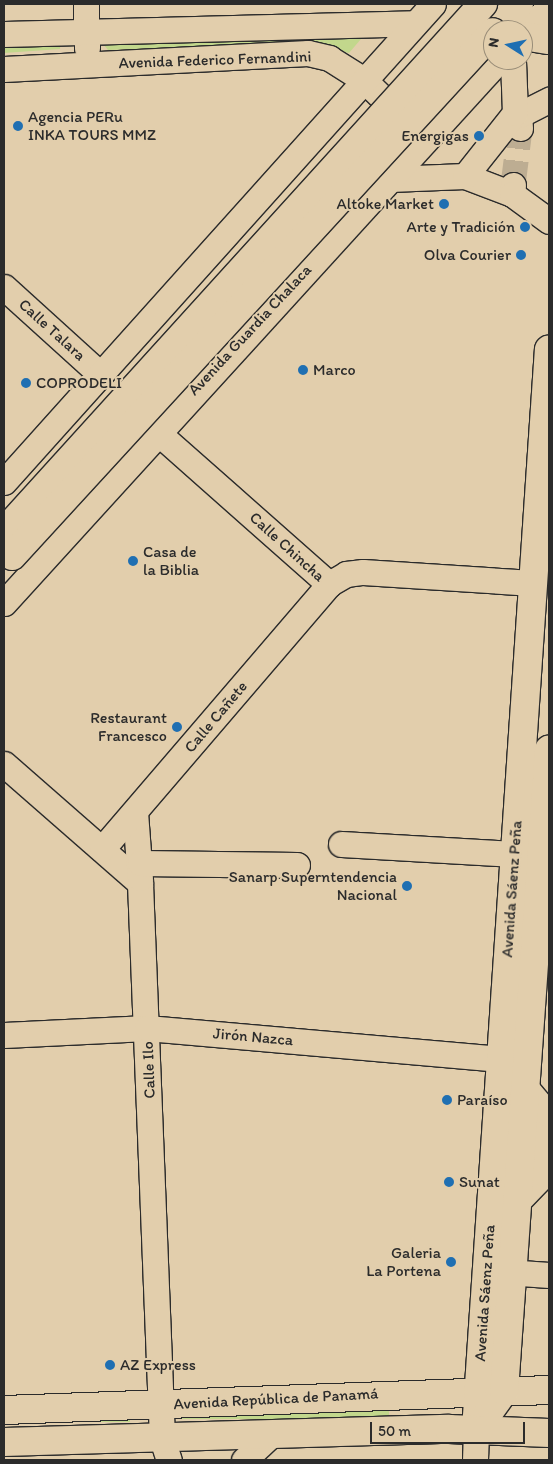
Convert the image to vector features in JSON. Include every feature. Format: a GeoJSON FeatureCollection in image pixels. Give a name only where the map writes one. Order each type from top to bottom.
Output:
{"type":"FeatureCollection","features":[{"type":"Feature","properties":{"kind":"main road","name":"Avenida Guardia Chalaca"},"geometry":{"type":"LineString","coordinates":[[6,551],[482,4]]}},
{"type":"Feature","properties":{"kind":"main road","name":"Avenida Guardia Chalaca"},"geometry":{"type":"LineString","coordinates":[[504,20],[519,4]]}},
{"type":"Feature","properties":{"kind":"main road"},"geometry":{"type":"LineString","coordinates":[[533,37],[549,40]]}},
{"type":"Feature","properties":{"kind":"main road","name":"Avenida Guardia Chalaca"},"geometry":{"type":"LineString","coordinates":[[6,551],[483,43]]}},
{"type":"Feature","properties":{"kind":"main road","name":"Avenida Sáenz Peña"},"geometry":{"type":"LineString","coordinates":[[491,1391],[499,1272],[501,1059],[531,950],[515,854],[533,583],[546,457],[549,349]]}},
{"type":"Feature","properties":{"kind":"main road","name":"Avenida Sáenz Peña"},"geometry":{"type":"LineString","coordinates":[[499,1272],[517,1202],[525,1087],[531,950],[549,750]]}},
{"type":"Feature","properties":{"kind":"main road","name":"Avenida República de Panamá"},"geometry":{"type":"LineString","coordinates":[[4,1410],[549,1390]]}},
{"type":"Feature","properties":{"kind":"main road"},"geometry":{"type":"LineString","coordinates":[[476,1430],[491,1391]]}},
{"type":"Feature","properties":{"kind":"main road","name":"Avenida República de Panamá"},"geometry":{"type":"LineString","coordinates":[[4,1442],[166,1449],[270,1436],[476,1430],[549,1433]]}},
{"type":"Feature","properties":{"kind":"street"},"geometry":{"type":"LineString","coordinates":[[86,4],[88,66]]}},
{"type":"Feature","properties":{"kind":"street"},"geometry":{"type":"LineString","coordinates":[[4,482],[433,4]]}},
{"type":"Feature","properties":{"kind":"street"},"geometry":{"type":"LineString","coordinates":[[533,24],[549,6]]}},
{"type":"Feature","properties":{"kind":"street","name":"Avenida Federico Fernandini"},"geometry":{"type":"LineString","coordinates":[[4,34],[415,23]]}},
{"type":"Feature","properties":{"kind":"street","name":"Avenida Federico Fernandini"},"geometry":{"type":"LineString","coordinates":[[4,69],[308,53],[328,58],[364,80],[425,140]]}},
{"type":"Feature","properties":{"kind":"street","name":"Avenida Guardia Chalaca"},"geometry":{"type":"LineString","coordinates":[[4,603],[156,432],[490,70]]}},
{"type":"Feature","properties":{"kind":"street"},"geometry":{"type":"LineString","coordinates":[[514,70],[518,118]]}},
{"type":"Feature","properties":{"kind":"street"},"geometry":{"type":"LineString","coordinates":[[465,176],[518,118],[549,100]]}},
{"type":"Feature","properties":{"kind":"street"},"geometry":{"type":"LineString","coordinates":[[390,179],[465,176],[513,189],[549,221]]}},
{"type":"Feature","properties":{"kind":"street","name":"Calle Talara"},"geometry":{"type":"LineString","coordinates":[[4,287],[100,374]]}},
{"type":"Feature","properties":{"kind":"street","name":"Calle Chincha"},"geometry":{"type":"LineString","coordinates":[[156,432],[329,584],[346,574],[363,572],[533,583]]}},
{"type":"Feature","properties":{"kind":"street","name":"Calle Cañete"},"geometry":{"type":"LineString","coordinates":[[102,849],[329,584]]}},
{"type":"Feature","properties":{"kind":"street"},"geometry":{"type":"LineString","coordinates":[[4,764],[102,849],[140,873],[297,865]]}},
{"type":"Feature","properties":{"kind":"street","name":"Calle Ilo"},"geometry":{"type":"LineString","coordinates":[[135,812],[140,873],[147,1028],[161,1404],[166,1449]]}},
{"type":"Feature","properties":{"kind":"street"},"geometry":{"type":"LineString","coordinates":[[341,844],[515,854]]}},
{"type":"Feature","properties":{"kind":"street","name":"Jirón Nazca"},"geometry":{"type":"LineString","coordinates":[[4,1035],[147,1028],[501,1059]]}},
{"type":"Feature","properties":{"kind":"street"},"geometry":{"type":"LineString","coordinates":[[499,1272],[549,1275]]}},
{"type":"Feature","properties":{"kind":"street"},"geometry":{"type":"LineString","coordinates":[[475,1460],[476,1430]]}},
{"type":"Feature","properties":{"kind":"street"},"geometry":{"type":"LineString","coordinates":[[244,1460],[270,1436]]}},
{"type":"Feature","properties":{"kind":"green space"},"geometry":{"type":"Polygon","coordinates":[[[373,25],[349,53],[310,43],[108,50],[103,44],[373,25]]]}},
{"type":"Feature","properties":{"kind":"green space"},"geometry":{"type":"Polygon","coordinates":[[[61,30],[60,49],[4,53],[4,36],[61,30]]]}},
{"type":"Feature","properties":{"kind":"green space"},"geometry":{"type":"Polygon","coordinates":[[[176,1408],[389,1408],[389,1419],[176,1419],[176,1408]]]}},
{"type":"Feature","properties":{"kind":"green space"},"geometry":{"type":"Polygon","coordinates":[[[4,1412],[130,1412],[130,1422],[4,1422],[4,1412]]]}},
{"type":"Feature","properties":{"kind":"tunnel"},"geometry":{"type":"LineString","coordinates":[[513,185],[520,128]]}},
{"type":"Feature","properties":{"kind":"place","name":"Agencia PERu INKA TOURS MMZ"},"geometry":{"type":"Point","coordinates":[18,126]}},
{"type":"Feature","properties":{"kind":"place","name":"Energigas"},"geometry":{"type":"Point","coordinates":[479,136]}},
{"type":"Feature","properties":{"kind":"place","name":"Altoke Market"},"geometry":{"type":"Point","coordinates":[444,204]}},
{"type":"Feature","properties":{"kind":"place","name":"Arte y Tradición"},"geometry":{"type":"Point","coordinates":[525,227]}},
{"type":"Feature","properties":{"kind":"place","name":"Olva Courier"},"geometry":{"type":"Point","coordinates":[521,255]}},
{"type":"Feature","properties":{"kind":"place","name":"Marco"},"geometry":{"type":"Point","coordinates":[303,370]}},
{"type":"Feature","properties":{"kind":"place","name":"COPRODELI"},"geometry":{"type":"Point","coordinates":[26,383]}},
{"type":"Feature","properties":{"kind":"place","name":"Casa de la Biblia"},"geometry":{"type":"Point","coordinates":[133,561]}},
{"type":"Feature","properties":{"kind":"place","name":"Restaurant Francesco"},"geometry":{"type":"Point","coordinates":[177,727]}},
{"type":"Feature","properties":{"kind":"place","name":"Sanarp Superntendencia Nacional"},"geometry":{"type":"Point","coordinates":[407,886]}},
{"type":"Feature","properties":{"kind":"place","name":"Paraíso"},"geometry":{"type":"Point","coordinates":[447,1100]}},
{"type":"Feature","properties":{"kind":"place","name":"Sunat"},"geometry":{"type":"Point","coordinates":[449,1182]}},
{"type":"Feature","properties":{"kind":"place","name":"Galeria La Portena"},"geometry":{"type":"Point","coordinates":[451,1262]}},
{"type":"Feature","properties":{"kind":"place","name":"AZ Express"},"geometry":{"type":"Point","coordinates":[110,1365]}}]}
